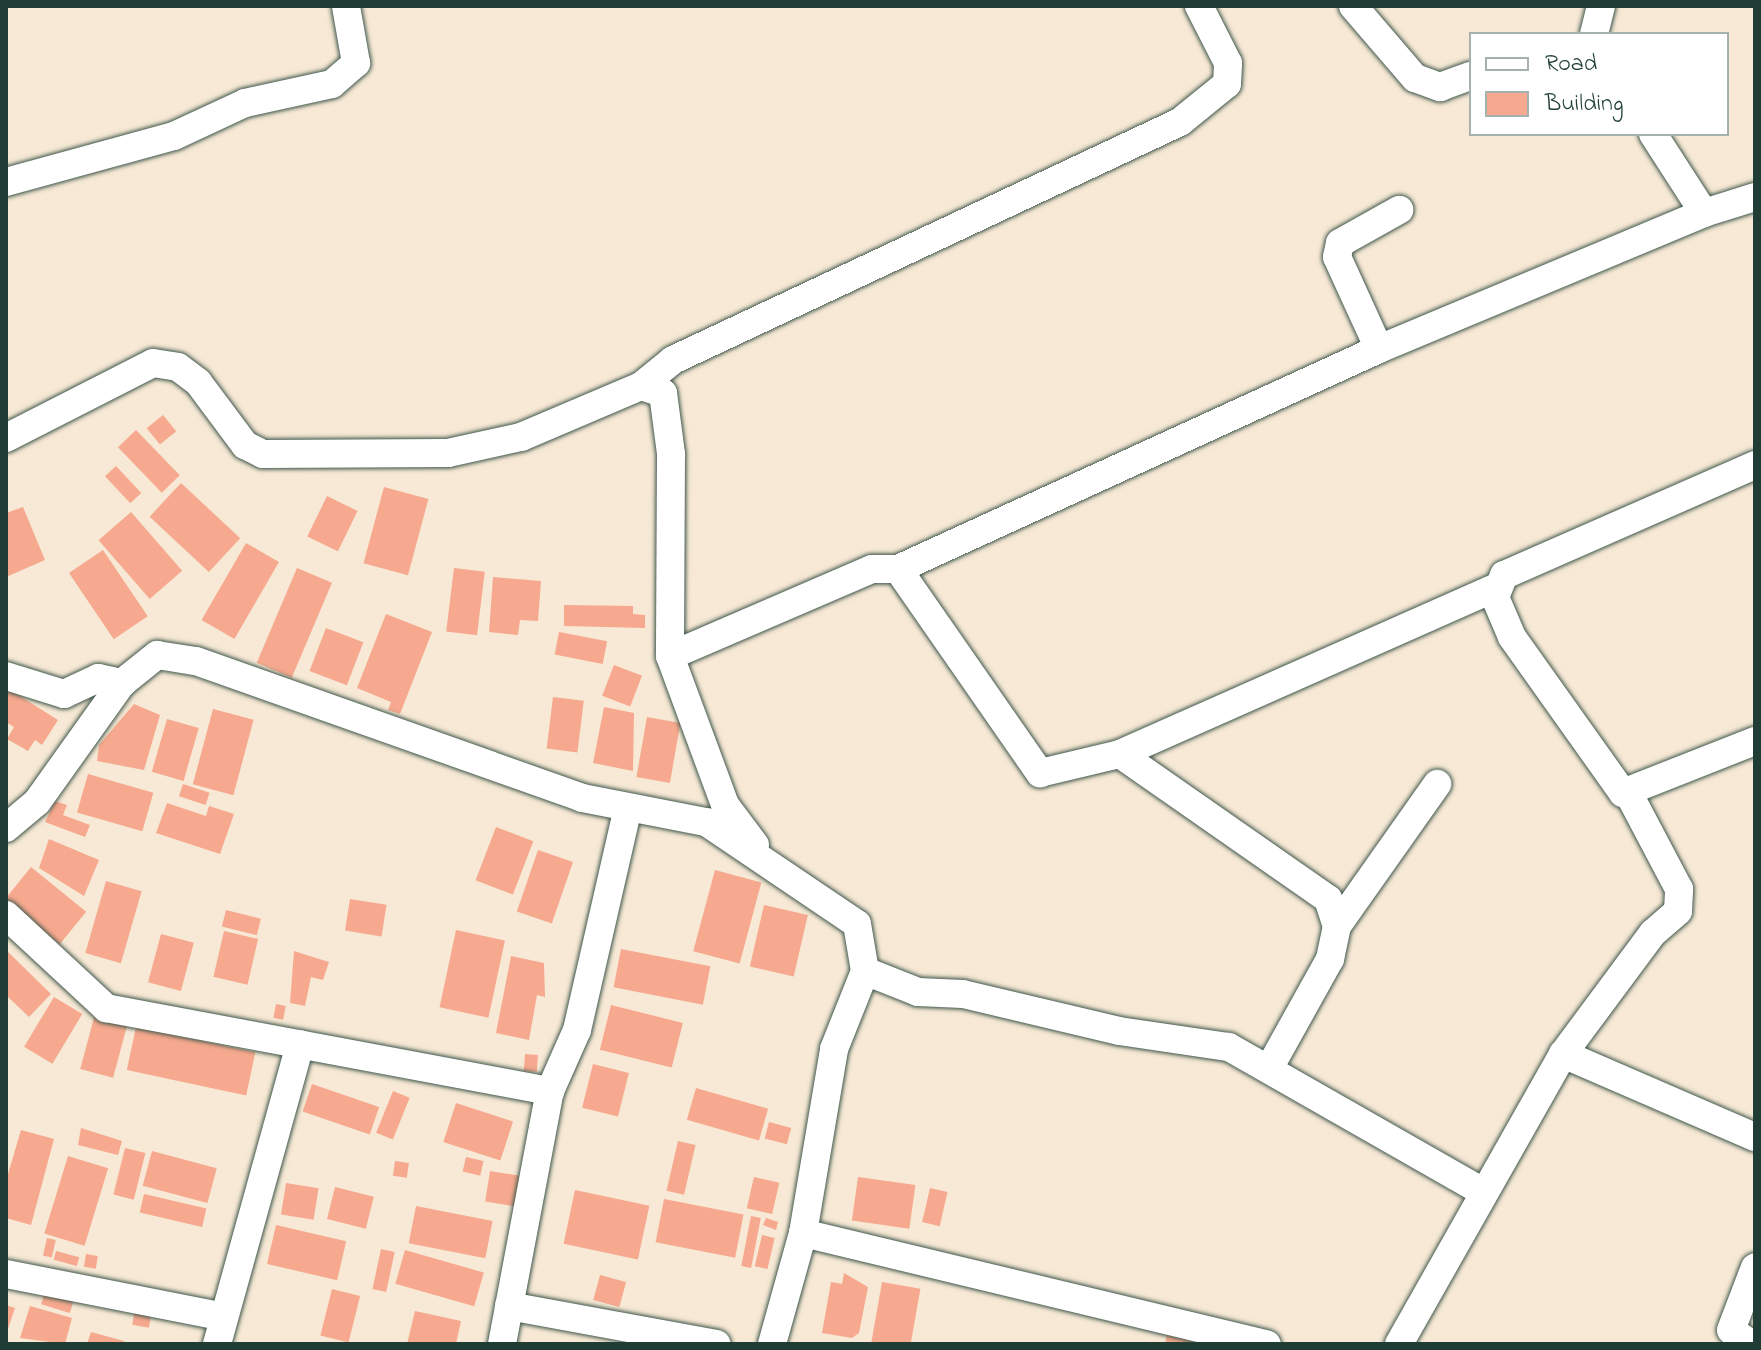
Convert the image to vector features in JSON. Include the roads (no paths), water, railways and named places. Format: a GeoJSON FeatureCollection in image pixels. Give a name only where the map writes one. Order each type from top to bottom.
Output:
{"type":"FeatureCollection","features":[{"type":"Feature","properties":{"kind":"street"},"geometry":{"type":"LineString","coordinates":[[6,182],[174,136],[245,103],[332,84],[356,63],[346,6]]}},
{"type":"Feature","properties":{"kind":"street"},"geometry":{"type":"LineString","coordinates":[[6,438],[153,363],[178,367],[198,382],[245,445],[263,454],[448,453],[521,437],[641,386],[673,360],[1180,122],[1227,84],[1228,63],[1199,6]]}},
{"type":"Feature","properties":{"kind":"street"},"geometry":{"type":"LineString","coordinates":[[1353,6],[1415,78],[1440,87],[1469,77]]}},
{"type":"Feature","properties":{"kind":"street"},"geometry":{"type":"LineString","coordinates":[[1594,32],[1601,6]]}},
{"type":"Feature","properties":{"kind":"street"},"geometry":{"type":"LineString","coordinates":[[1654,136],[1704,213]]}},
{"type":"Feature","properties":{"kind":"street"},"geometry":{"type":"LineString","coordinates":[[670,656],[872,569],[898,569],[1379,349],[1704,213],[1755,197]]}},
{"type":"Feature","properties":{"kind":"street"},"geometry":{"type":"LineString","coordinates":[[1379,349],[1337,257],[1340,243],[1399,210]]}},
{"type":"Feature","properties":{"kind":"street"},"geometry":{"type":"LineString","coordinates":[[641,386],[663,393],[671,454],[670,656],[725,805],[760,852]]}},
{"type":"Feature","properties":{"kind":"street"},"geometry":{"type":"LineString","coordinates":[[898,569],[1040,773],[1120,754],[1495,588],[1504,575],[1755,465]]}},
{"type":"Feature","properties":{"kind":"street"},"geometry":{"type":"LineString","coordinates":[[1399,1344],[1563,1054],[1653,933],[1678,911],[1679,889],[1629,794],[1512,637],[1495,588]]}},
{"type":"Feature","properties":{"kind":"street"},"geometry":{"type":"LineString","coordinates":[[6,828],[37,802],[122,683],[157,655],[196,661],[416,744],[628,808],[706,822],[760,852],[857,924],[865,971],[834,1049],[803,1233],[772,1344]]}},
{"type":"Feature","properties":{"kind":"street"},"geometry":{"type":"LineString","coordinates":[[6,676],[64,694],[98,678],[122,683]]}},
{"type":"Feature","properties":{"kind":"street"},"geometry":{"type":"LineString","coordinates":[[1629,794],[1755,741]]}},
{"type":"Feature","properties":{"kind":"street"},"geometry":{"type":"LineString","coordinates":[[1120,754],[1313,887],[1328,899],[1337,926]]}},
{"type":"Feature","properties":{"kind":"street"},"geometry":{"type":"LineString","coordinates":[[1271,1065],[1323,976],[1337,926],[1437,784]]}},
{"type":"Feature","properties":{"kind":"street"},"geometry":{"type":"LineString","coordinates":[[502,1344],[550,1091],[577,1030],[628,808]]}},
{"type":"Feature","properties":{"kind":"street"},"geometry":{"type":"LineString","coordinates":[[6,915],[95,1003],[550,1091]]}},
{"type":"Feature","properties":{"kind":"street"},"geometry":{"type":"LineString","coordinates":[[865,971],[918,992],[963,994],[1119,1031],[1229,1047],[1271,1065],[1483,1192]]}},
{"type":"Feature","properties":{"kind":"street"},"geometry":{"type":"LineString","coordinates":[[217,1344],[220,1316],[300,1044]]}},
{"type":"Feature","properties":{"kind":"street"},"geometry":{"type":"LineString","coordinates":[[1563,1054],[1755,1137]]}},
{"type":"Feature","properties":{"kind":"street"},"geometry":{"type":"LineString","coordinates":[[803,1233],[1267,1344]]}},
{"type":"Feature","properties":{"kind":"street"},"geometry":{"type":"LineString","coordinates":[[1735,1339],[1755,1267]]}},
{"type":"Feature","properties":{"kind":"street"},"geometry":{"type":"LineString","coordinates":[[6,1274],[220,1316]]}},
{"type":"Feature","properties":{"kind":"street"},"geometry":{"type":"LineString","coordinates":[[509,1306],[717,1344]]}}]}
